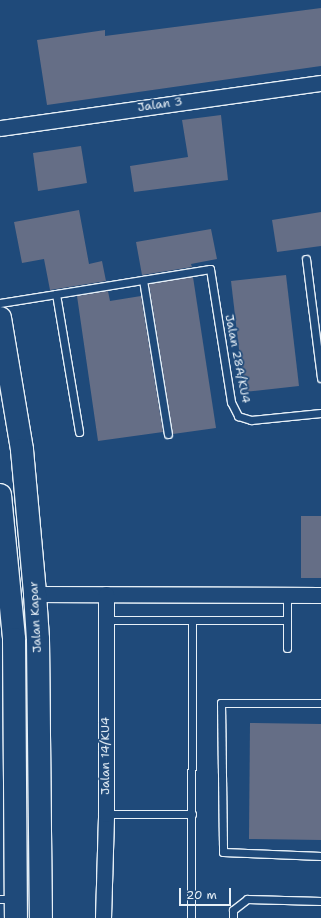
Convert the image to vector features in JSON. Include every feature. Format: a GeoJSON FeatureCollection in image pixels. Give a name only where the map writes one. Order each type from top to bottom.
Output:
{"type":"FeatureCollection","features":[{"type":"Feature","properties":{"kind":"highway","name":"Jalan Kapar"},"geometry":{"type":"LineString","coordinates":[[0,318],[22,450],[35,594],[38,639],[41,918]]}},
{"type":"Feature","properties":{"kind":"highway","name":"Jalan Kapar"},"geometry":{"type":"LineString","coordinates":[[0,495],[14,639],[11,708],[11,905]]}},
{"type":"Feature","properties":{"kind":"street","name":"Jalan 3"},"geometry":{"type":"LineString","coordinates":[[0,128],[321,83]]}},
{"type":"Feature","properties":{"kind":"street"},"geometry":{"type":"LineString","coordinates":[[35,594],[321,595]]}},
{"type":"Feature","properties":{"kind":"street","name":"Jalan 14/KU4"},"geometry":{"type":"LineString","coordinates":[[103,918],[106,814],[106,594]]}},
{"type":"Feature","properties":{"kind":"lane"},"geometry":{"type":"LineString","coordinates":[[306,259],[321,378]]}},
{"type":"Feature","properties":{"kind":"lane","name":"Jalan 28A/KU4"},"geometry":{"type":"LineString","coordinates":[[143,280],[210,269],[231,402],[238,416],[251,420],[321,413]]}},
{"type":"Feature","properties":{"kind":"lane"},"geometry":{"type":"LineString","coordinates":[[0,303],[143,280],[168,434]]}},
{"type":"Feature","properties":{"kind":"lane"},"geometry":{"type":"LineString","coordinates":[[56,294],[79,432]]}},
{"type":"Feature","properties":{"kind":"lane"},"geometry":{"type":"LineString","coordinates":[[287,595],[287,648]]}},
{"type":"Feature","properties":{"kind":"lane"},"geometry":{"type":"LineString","coordinates":[[106,620],[287,620]]}},
{"type":"Feature","properties":{"kind":"lane"},"geometry":{"type":"LineString","coordinates":[[191,918],[192,620]]}},
{"type":"Feature","properties":{"kind":"lane"},"geometry":{"type":"LineString","coordinates":[[321,703],[220,703],[223,852],[321,856]]}},
{"type":"Feature","properties":{"kind":"lane"},"geometry":{"type":"LineString","coordinates":[[106,814],[192,814]]}},
{"type":"Feature","properties":{"kind":"lane"},"geometry":{"type":"LineString","coordinates":[[233,918],[232,910],[248,898],[321,901]]}},
{"type":"Feature","properties":{"kind":"building"},"geometry":{"type":"Polygon","coordinates":[[[321,8],[321,66],[47,105],[37,40],[105,30],[105,36],[321,8]]]}},
{"type":"Feature","properties":{"kind":"building"},"geometry":{"type":"Polygon","coordinates":[[[221,115],[228,180],[134,192],[130,166],[188,157],[182,120],[221,115]]]}},
{"type":"Feature","properties":{"kind":"building"},"geometry":{"type":"Polygon","coordinates":[[[81,146],[87,183],[38,191],[33,153],[81,146]]]}},
{"type":"Feature","properties":{"kind":"building"},"geometry":{"type":"Polygon","coordinates":[[[79,210],[89,264],[102,261],[106,281],[50,290],[44,259],[22,263],[14,222],[79,210]]]}},
{"type":"Feature","properties":{"kind":"building"},"geometry":{"type":"Polygon","coordinates":[[[321,212],[321,246],[277,252],[272,220],[321,212]]]}},
{"type":"Feature","properties":{"kind":"building"},"geometry":{"type":"Polygon","coordinates":[[[211,229],[217,259],[191,264],[192,267],[142,275],[136,242],[211,229]]]}},
{"type":"Feature","properties":{"kind":"building"},"geometry":{"type":"Polygon","coordinates":[[[286,275],[299,386],[244,392],[231,281],[286,275]]]}},
{"type":"Feature","properties":{"kind":"building"},"geometry":{"type":"Polygon","coordinates":[[[193,277],[216,428],[173,434],[149,284],[193,277]]]}},
{"type":"Feature","properties":{"kind":"building"},"geometry":{"type":"Polygon","coordinates":[[[108,291],[110,301],[141,296],[163,432],[98,441],[77,296],[108,291]]]}},
{"type":"Feature","properties":{"kind":"building"},"geometry":{"type":"Polygon","coordinates":[[[301,516],[321,516],[321,578],[301,578],[301,516]]]}},
{"type":"Feature","properties":{"kind":"building"},"geometry":{"type":"Polygon","coordinates":[[[250,723],[321,724],[321,840],[249,839],[250,723]]]}}]}
